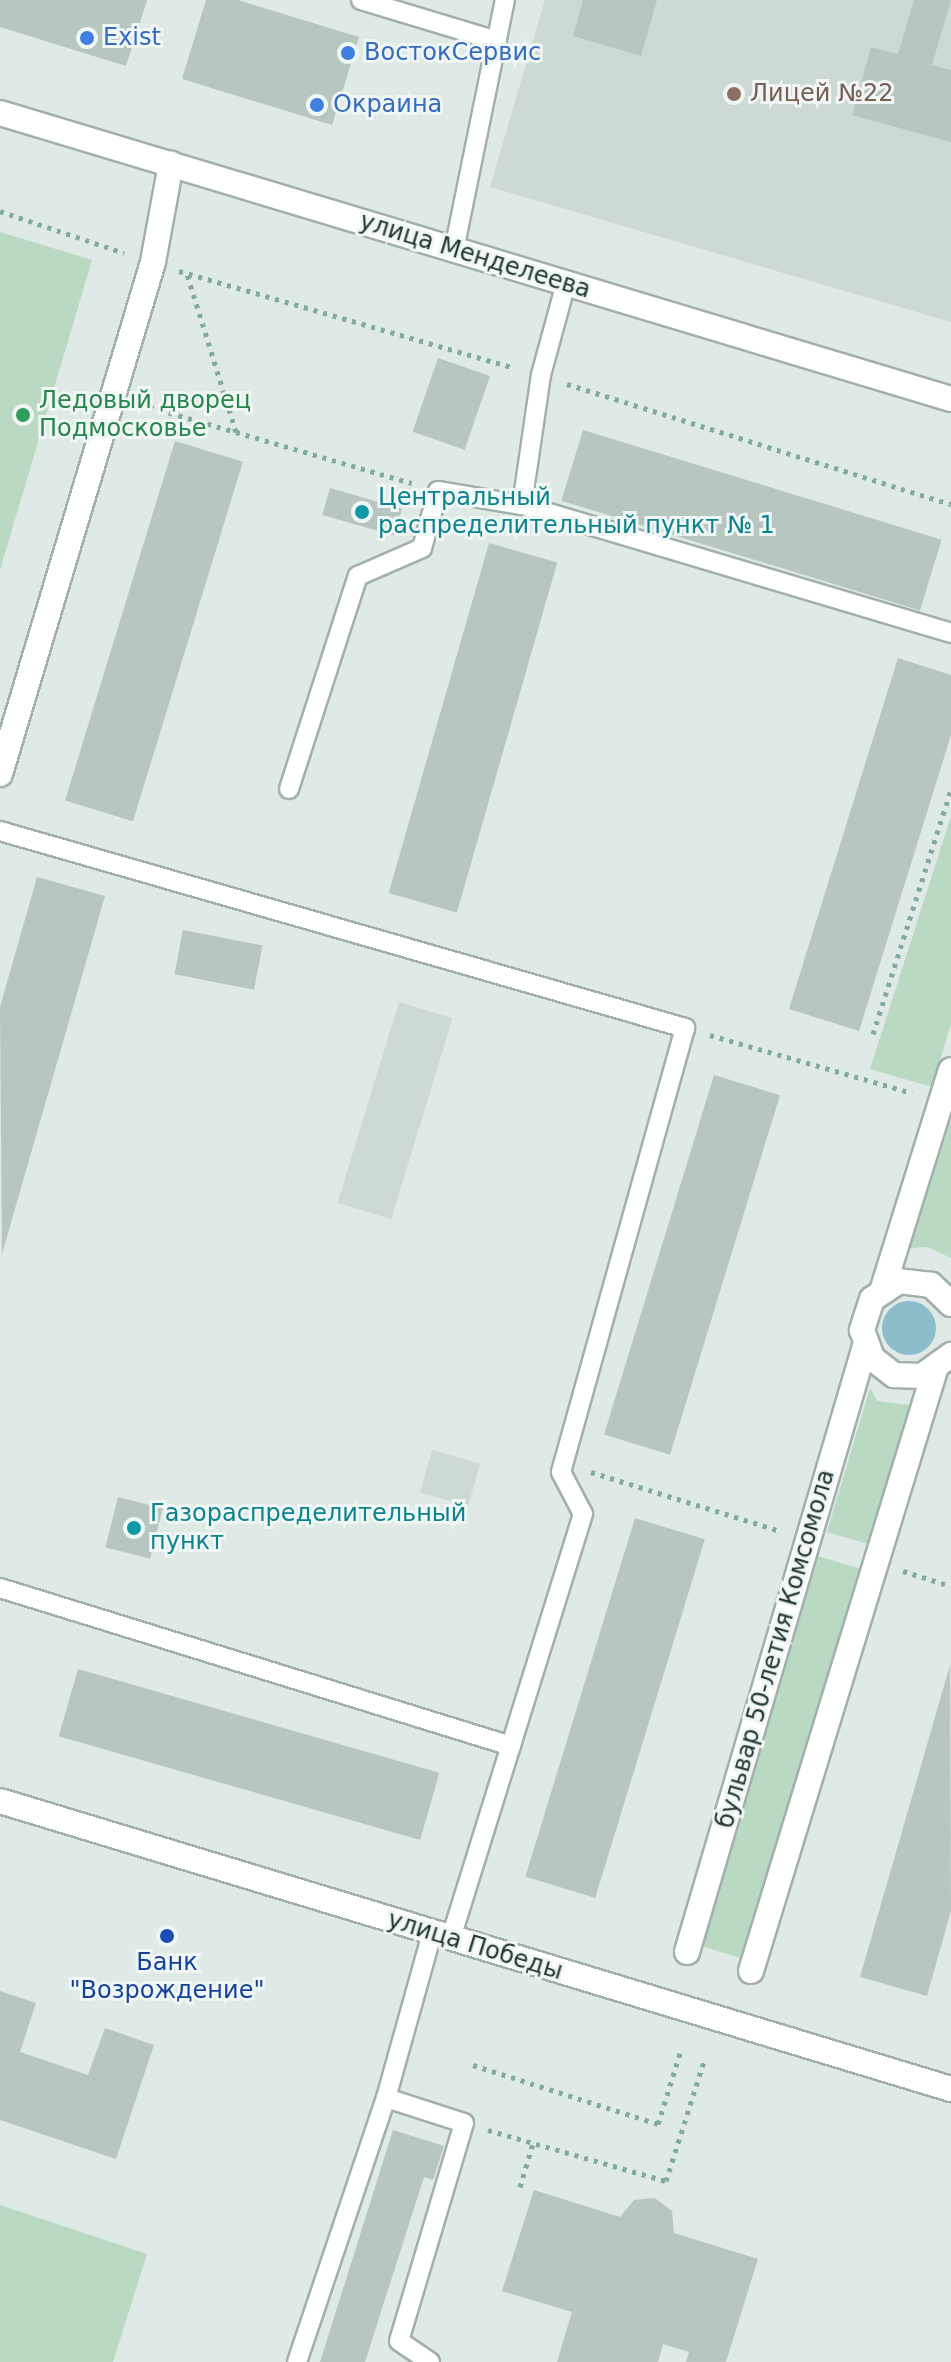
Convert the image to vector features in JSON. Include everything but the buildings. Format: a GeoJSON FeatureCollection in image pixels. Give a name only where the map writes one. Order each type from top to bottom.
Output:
{"type":"FeatureCollection","features":[{"type":"Feature","properties":{"kind":"street","name":"улица Менделеева"},"geometry":{"type":"LineString","coordinates":[[0,113],[951,399]]}},
{"type":"Feature","properties":{"kind":"street"},"geometry":{"type":"LineString","coordinates":[[0,774],[153,262],[171,164]]}},
{"type":"Feature","properties":{"kind":"street","name":"бульвар 50-летия Комсомола"},"geometry":{"type":"LineString","coordinates":[[687,1952],[865,1346],[864,1314],[883,1288],[951,1070]]}},
{"type":"Feature","properties":{"kind":"street"},"geometry":{"type":"LineString","coordinates":[[883,1288],[915,1281],[951,1304]]}},
{"type":"Feature","properties":{"kind":"street"},"geometry":{"type":"LineString","coordinates":[[865,1346],[894,1375],[943,1363]]}},
{"type":"Feature","properties":{"kind":"street"},"geometry":{"type":"LineString","coordinates":[[751,1971],[876,1562],[943,1363]]}},
{"type":"Feature","properties":{"kind":"street","name":"улица Победы"},"geometry":{"type":"LineString","coordinates":[[0,1801],[951,2089]]}},
{"type":"Feature","properties":{"kind":"lane"},"geometry":{"type":"LineString","coordinates":[[361,0],[497,41]]}},
{"type":"Feature","properties":{"kind":"lane"},"geometry":{"type":"LineString","coordinates":[[454,250],[505,0]]}},
{"type":"Feature","properties":{"kind":"lane"},"geometry":{"type":"LineString","coordinates":[[522,505],[541,375],[566,283]]}},
{"type":"Feature","properties":{"kind":"lane"},"geometry":{"type":"LineString","coordinates":[[289,789],[358,576],[422,548],[438,491],[522,505],[951,633]]}},
{"type":"Feature","properties":{"kind":"lane"},"geometry":{"type":"LineString","coordinates":[[0,831],[685,1028],[561,1472],[583,1514],[511,1746],[442,1935],[297,2362]]}},
{"type":"Feature","properties":{"kind":"lane"},"geometry":{"type":"LineString","coordinates":[[0,1588],[511,1746]]}},
{"type":"Feature","properties":{"kind":"lane"},"geometry":{"type":"LineString","coordinates":[[386,2098],[464,2123],[399,2341],[430,2362]]}},
{"type":"Feature","properties":{"kind":"path"},"geometry":{"type":"LineString","coordinates":[[0,211],[187,273],[541,375],[951,504]]}},
{"type":"Feature","properties":{"kind":"path"},"geometry":{"type":"LineString","coordinates":[[187,273],[236,432]]}},
{"type":"Feature","properties":{"kind":"path"},"geometry":{"type":"LineString","coordinates":[[114,397],[438,491]]}},
{"type":"Feature","properties":{"kind":"path"},"geometry":{"type":"LineString","coordinates":[[873,1034],[951,789]]}},
{"type":"Feature","properties":{"kind":"path"},"geometry":{"type":"LineString","coordinates":[[685,1028],[942,1101]]}},
{"type":"Feature","properties":{"kind":"path"},"geometry":{"type":"LineString","coordinates":[[563,1463],[808,1540]]}},
{"type":"Feature","properties":{"kind":"path"},"geometry":{"type":"LineString","coordinates":[[876,1562],[951,1586]]}},
{"type":"Feature","properties":{"kind":"path"},"geometry":{"type":"LineString","coordinates":[[473,2065],[658,2124],[681,2050]]}},
{"type":"Feature","properties":{"kind":"path"},"geometry":{"type":"LineString","coordinates":[[464,2123],[666,2181],[705,2058]]}},
{"type":"Feature","properties":{"kind":"path"},"geometry":{"type":"LineString","coordinates":[[520,2187],[533,2143]]}},
{"type":"Feature","properties":{"kind":"shaded area","name":"Лицей №22"},"geometry":{"type":"Polygon","coordinates":[[[545,0],[951,0],[951,322],[490,187],[545,0]]]}},
{"type":"Feature","properties":{"kind":"shaded area"},"geometry":{"type":"Polygon","coordinates":[[[399,1002],[453,1018],[391,1219],[338,1203],[399,1002]]]}},
{"type":"Feature","properties":{"kind":"shaded area"},"geometry":{"type":"Polygon","coordinates":[[[432,1450],[480,1464],[468,1506],[420,1492],[432,1450]]]}},
{"type":"Feature","properties":{"kind":"green space","name":"Ледовый дворец Подмосковье"},"geometry":{"type":"Polygon","coordinates":[[[0,232],[92,260],[0,570],[0,232]]]}},
{"type":"Feature","properties":{"kind":"green space"},"geometry":{"type":"Polygon","coordinates":[[[951,816],[951,1024],[932,1087],[870,1069],[951,816]]]}},
{"type":"Feature","properties":{"kind":"green space"},"geometry":{"type":"Polygon","coordinates":[[[951,1120],[951,1258],[928,1247],[910,1248],[951,1120]]]}},
{"type":"Feature","properties":{"kind":"green space"},"geometry":{"type":"Polygon","coordinates":[[[870,1388],[877,1401],[910,1405],[868,1544],[827,1532],[870,1388]]]}},
{"type":"Feature","properties":{"kind":"green space"},"geometry":{"type":"Polygon","coordinates":[[[818,1556],[863,1570],[744,1959],[699,1945],[818,1556]]]}},
{"type":"Feature","properties":{"kind":"green space"},"geometry":{"type":"Polygon","coordinates":[[[0,2205],[147,2254],[113,2362],[0,2362],[0,2205]]]}},
{"type":"Feature","properties":{"kind":"water"},"geometry":{"type":"Polygon","coordinates":[[[909,1301],[928,1309],[936,1328],[928,1347],[909,1355],[890,1347],[882,1328],[890,1309],[909,1301]]]}},
{"type":"Feature","properties":{"kind":"place","name":"Exist"},"geometry":{"type":"Point","coordinates":[87,38]}},
{"type":"Feature","properties":{"kind":"place","name":"ВостокСервис"},"geometry":{"type":"Point","coordinates":[348,53]}},
{"type":"Feature","properties":{"kind":"place","name":"Лицей №22"},"geometry":{"type":"Point","coordinates":[734,94]}},
{"type":"Feature","properties":{"kind":"place","name":"Окраина"},"geometry":{"type":"Point","coordinates":[317,105]}},
{"type":"Feature","properties":{"kind":"place","name":"Ледовый дворец Подмосковье"},"geometry":{"type":"Point","coordinates":[23,415]}},
{"type":"Feature","properties":{"kind":"place","name":"Центральный распределительный пункт № 1"},"geometry":{"type":"Point","coordinates":[362,512]}},
{"type":"Feature","properties":{"kind":"place","name":"Газораспределительный пункт"},"geometry":{"type":"Point","coordinates":[134,1528]}},
{"type":"Feature","properties":{"kind":"place","name":"Банк \"Возрождение\""},"geometry":{"type":"Point","coordinates":[167,1936]}}]}
